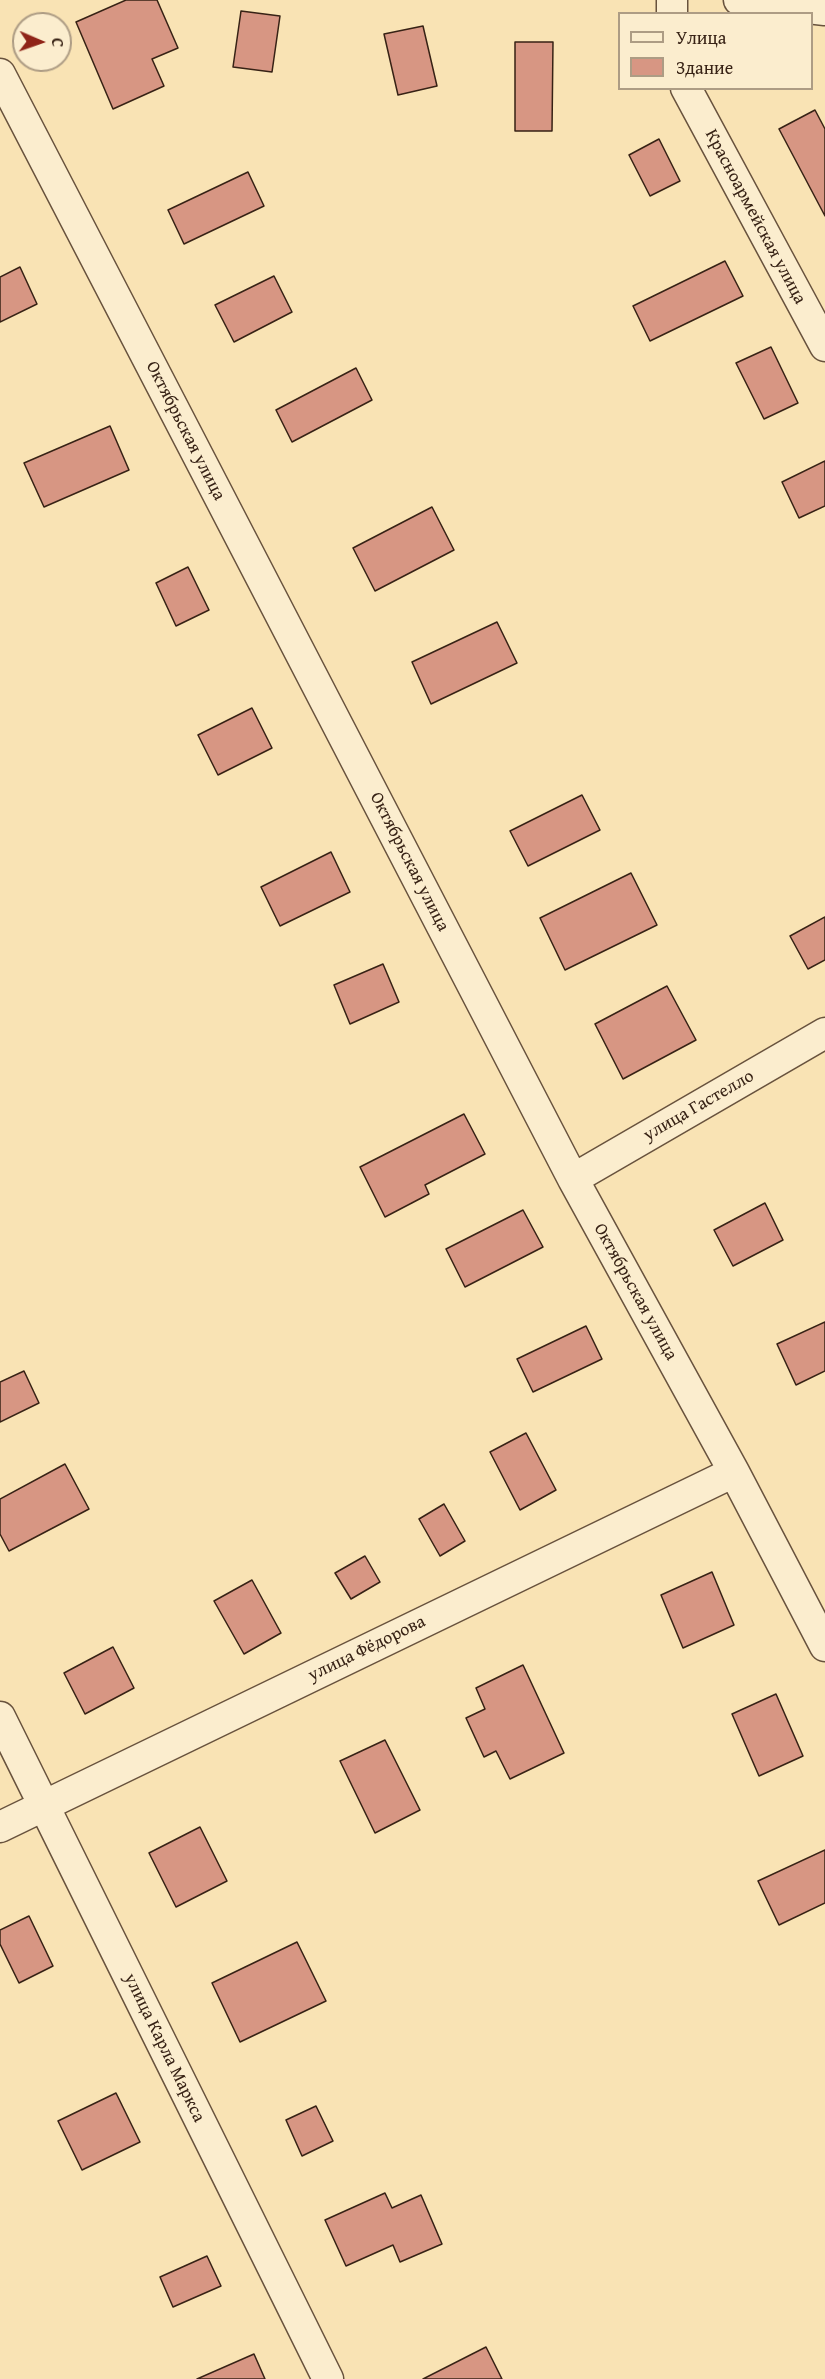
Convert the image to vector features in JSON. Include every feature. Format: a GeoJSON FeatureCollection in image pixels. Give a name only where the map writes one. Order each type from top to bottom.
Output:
{"type":"FeatureCollection","features":[{"type":"Feature","properties":{"kind":"street"},"geometry":{"type":"LineString","coordinates":[[739,0],[825,10]]}},
{"type":"Feature","properties":{"kind":"street","name":"Октябрьская улица"},"geometry":{"type":"LineString","coordinates":[[0,74],[573,1179],[734,1472],[825,1646]]}},
{"type":"Feature","properties":{"kind":"street","name":"Красноармейская улица"},"geometry":{"type":"LineString","coordinates":[[687,90],[825,345]]}},
{"type":"Feature","properties":{"kind":"street","name":"улица Гастелло"},"geometry":{"type":"LineString","coordinates":[[573,1179],[825,1033]]}},
{"type":"Feature","properties":{"kind":"street","name":"улица Фёдорова"},"geometry":{"type":"LineString","coordinates":[[0,1827],[734,1472]]}},
{"type":"Feature","properties":{"kind":"street","name":"улица Карла Маркса"},"geometry":{"type":"LineString","coordinates":[[0,1717],[328,2379]]}},
{"type":"Feature","properties":{"kind":"building"},"geometry":{"type":"Polygon","coordinates":[[[126,0],[157,0],[178,48],[152,59],[164,86],[113,109],[76,22],[126,0]]]}},
{"type":"Feature","properties":{"kind":"building"},"geometry":{"type":"Polygon","coordinates":[[[241,11],[280,16],[272,72],[233,67],[241,11]]]}},
{"type":"Feature","properties":{"kind":"building"},"geometry":{"type":"Polygon","coordinates":[[[423,26],[437,86],[398,95],[384,34],[423,26]]]}},
{"type":"Feature","properties":{"kind":"building"},"geometry":{"type":"Polygon","coordinates":[[[515,42],[553,42],[552,131],[515,131],[515,42]]]}},
{"type":"Feature","properties":{"kind":"building"},"geometry":{"type":"Polygon","coordinates":[[[815,110],[825,129],[825,216],[779,129],[815,110]]]}},
{"type":"Feature","properties":{"kind":"building"},"geometry":{"type":"Polygon","coordinates":[[[659,139],[680,181],[650,196],[629,155],[659,139]]]}},
{"type":"Feature","properties":{"kind":"building"},"geometry":{"type":"Polygon","coordinates":[[[248,172],[264,206],[184,244],[168,210],[248,172]]]}},
{"type":"Feature","properties":{"kind":"building"},"geometry":{"type":"Polygon","coordinates":[[[725,261],[743,296],[650,341],[633,306],[725,261]]]}},
{"type":"Feature","properties":{"kind":"building"},"geometry":{"type":"Polygon","coordinates":[[[20,267],[37,304],[0,322],[0,277],[20,267]]]}},
{"type":"Feature","properties":{"kind":"building"},"geometry":{"type":"Polygon","coordinates":[[[274,276],[292,312],[234,342],[215,305],[274,276]]]}},
{"type":"Feature","properties":{"kind":"building"},"geometry":{"type":"Polygon","coordinates":[[[771,347],[798,403],[764,419],[736,363],[771,347]]]}},
{"type":"Feature","properties":{"kind":"building"},"geometry":{"type":"Polygon","coordinates":[[[356,368],[372,400],[292,442],[276,410],[356,368]]]}},
{"type":"Feature","properties":{"kind":"building"},"geometry":{"type":"Polygon","coordinates":[[[110,426],[129,470],[44,507],[24,463],[110,426]]]}},
{"type":"Feature","properties":{"kind":"building"},"geometry":{"type":"Polygon","coordinates":[[[825,461],[825,506],[799,518],[782,482],[825,461]]]}},
{"type":"Feature","properties":{"kind":"building"},"geometry":{"type":"Polygon","coordinates":[[[432,507],[454,550],[375,591],[353,548],[432,507]]]}},
{"type":"Feature","properties":{"kind":"building"},"geometry":{"type":"Polygon","coordinates":[[[188,567],[209,610],[176,626],[156,583],[188,567]]]}},
{"type":"Feature","properties":{"kind":"building"},"geometry":{"type":"Polygon","coordinates":[[[497,622],[517,663],[431,704],[412,662],[497,622]]]}},
{"type":"Feature","properties":{"kind":"building"},"geometry":{"type":"Polygon","coordinates":[[[252,708],[272,748],[218,775],[198,735],[252,708]]]}},
{"type":"Feature","properties":{"kind":"building"},"geometry":{"type":"Polygon","coordinates":[[[582,795],[600,830],[528,866],[510,831],[582,795]]]}},
{"type":"Feature","properties":{"kind":"building"},"geometry":{"type":"Polygon","coordinates":[[[331,852],[350,892],[280,926],[261,887],[331,852]]]}},
{"type":"Feature","properties":{"kind":"building"},"geometry":{"type":"Polygon","coordinates":[[[631,873],[657,925],[565,970],[540,918],[631,873]]]}},
{"type":"Feature","properties":{"kind":"building"},"geometry":{"type":"Polygon","coordinates":[[[825,917],[825,960],[808,969],[790,936],[825,917]]]}},
{"type":"Feature","properties":{"kind":"building"},"geometry":{"type":"Polygon","coordinates":[[[383,964],[399,1002],[350,1024],[334,985],[383,964]]]}},
{"type":"Feature","properties":{"kind":"building"},"geometry":{"type":"Polygon","coordinates":[[[667,986],[696,1040],[623,1079],[595,1024],[667,986]]]}},
{"type":"Feature","properties":{"kind":"building"},"geometry":{"type":"Polygon","coordinates":[[[464,1114],[485,1154],[425,1185],[429,1194],[385,1217],[360,1167],[464,1114]]]}},
{"type":"Feature","properties":{"kind":"building"},"geometry":{"type":"Polygon","coordinates":[[[765,1203],[783,1240],[733,1266],[714,1230],[765,1203]]]}},
{"type":"Feature","properties":{"kind":"building"},"geometry":{"type":"Polygon","coordinates":[[[523,1210],[543,1247],[465,1287],[446,1249],[523,1210]]]}},
{"type":"Feature","properties":{"kind":"building"},"geometry":{"type":"Polygon","coordinates":[[[825,1322],[825,1371],[796,1385],[777,1344],[825,1322]]]}},
{"type":"Feature","properties":{"kind":"building"},"geometry":{"type":"Polygon","coordinates":[[[586,1326],[602,1359],[533,1392],[517,1359],[586,1326]]]}},
{"type":"Feature","properties":{"kind":"building"},"geometry":{"type":"Polygon","coordinates":[[[24,1371],[39,1403],[0,1422],[0,1382],[24,1371]]]}},
{"type":"Feature","properties":{"kind":"building"},"geometry":{"type":"Polygon","coordinates":[[[526,1433],[556,1490],[520,1510],[490,1452],[526,1433]]]}},
{"type":"Feature","properties":{"kind":"building"},"geometry":{"type":"Polygon","coordinates":[[[65,1464],[89,1509],[9,1551],[0,1534],[0,1499],[65,1464]]]}},
{"type":"Feature","properties":{"kind":"building"},"geometry":{"type":"Polygon","coordinates":[[[444,1504],[465,1541],[440,1556],[419,1519],[444,1504]]]}},
{"type":"Feature","properties":{"kind":"building"},"geometry":{"type":"Polygon","coordinates":[[[365,1556],[380,1582],[351,1599],[335,1573],[365,1556]]]}},
{"type":"Feature","properties":{"kind":"building"},"geometry":{"type":"Polygon","coordinates":[[[712,1572],[734,1625],[683,1648],[661,1595],[712,1572]]]}},
{"type":"Feature","properties":{"kind":"building"},"geometry":{"type":"Polygon","coordinates":[[[252,1580],[281,1633],[244,1654],[214,1601],[252,1580]]]}},
{"type":"Feature","properties":{"kind":"building"},"geometry":{"type":"Polygon","coordinates":[[[113,1647],[134,1688],[85,1714],[64,1673],[113,1647]]]}},
{"type":"Feature","properties":{"kind":"building"},"geometry":{"type":"Polygon","coordinates":[[[523,1665],[564,1753],[510,1779],[496,1751],[484,1757],[466,1718],[485,1709],[476,1688],[523,1665]]]}},
{"type":"Feature","properties":{"kind":"building"},"geometry":{"type":"Polygon","coordinates":[[[776,1694],[803,1756],[759,1776],[732,1714],[776,1694]]]}},
{"type":"Feature","properties":{"kind":"building"},"geometry":{"type":"Polygon","coordinates":[[[385,1740],[420,1810],[375,1833],[340,1761],[385,1740]]]}},
{"type":"Feature","properties":{"kind":"building"},"geometry":{"type":"Polygon","coordinates":[[[200,1827],[227,1881],[176,1907],[149,1853],[200,1827]]]}},
{"type":"Feature","properties":{"kind":"building"},"geometry":{"type":"Polygon","coordinates":[[[825,1850],[825,1903],[779,1925],[758,1881],[825,1850]]]}},
{"type":"Feature","properties":{"kind":"building"},"geometry":{"type":"Polygon","coordinates":[[[29,1916],[53,1966],[19,1983],[0,1944],[0,1930],[29,1916]]]}},
{"type":"Feature","properties":{"kind":"building"},"geometry":{"type":"Polygon","coordinates":[[[297,1942],[326,2001],[240,2042],[212,1983],[297,1942]]]}},
{"type":"Feature","properties":{"kind":"building"},"geometry":{"type":"Polygon","coordinates":[[[116,2093],[140,2142],[82,2170],[58,2121],[116,2093]]]}},
{"type":"Feature","properties":{"kind":"building"},"geometry":{"type":"Polygon","coordinates":[[[316,2106],[333,2141],[302,2156],[286,2120],[316,2106]]]}},
{"type":"Feature","properties":{"kind":"building"},"geometry":{"type":"Polygon","coordinates":[[[385,2193],[392,2208],[421,2195],[442,2244],[400,2262],[393,2245],[346,2266],[325,2220],[385,2193]]]}},
{"type":"Feature","properties":{"kind":"building"},"geometry":{"type":"Polygon","coordinates":[[[207,2256],[221,2286],[173,2307],[160,2277],[207,2256]]]}},
{"type":"Feature","properties":{"kind":"building"},"geometry":{"type":"Polygon","coordinates":[[[486,2347],[502,2379],[423,2379],[486,2347]]]}},
{"type":"Feature","properties":{"kind":"building"},"geometry":{"type":"Polygon","coordinates":[[[254,2354],[265,2379],[197,2379],[254,2354]]]}}]}
